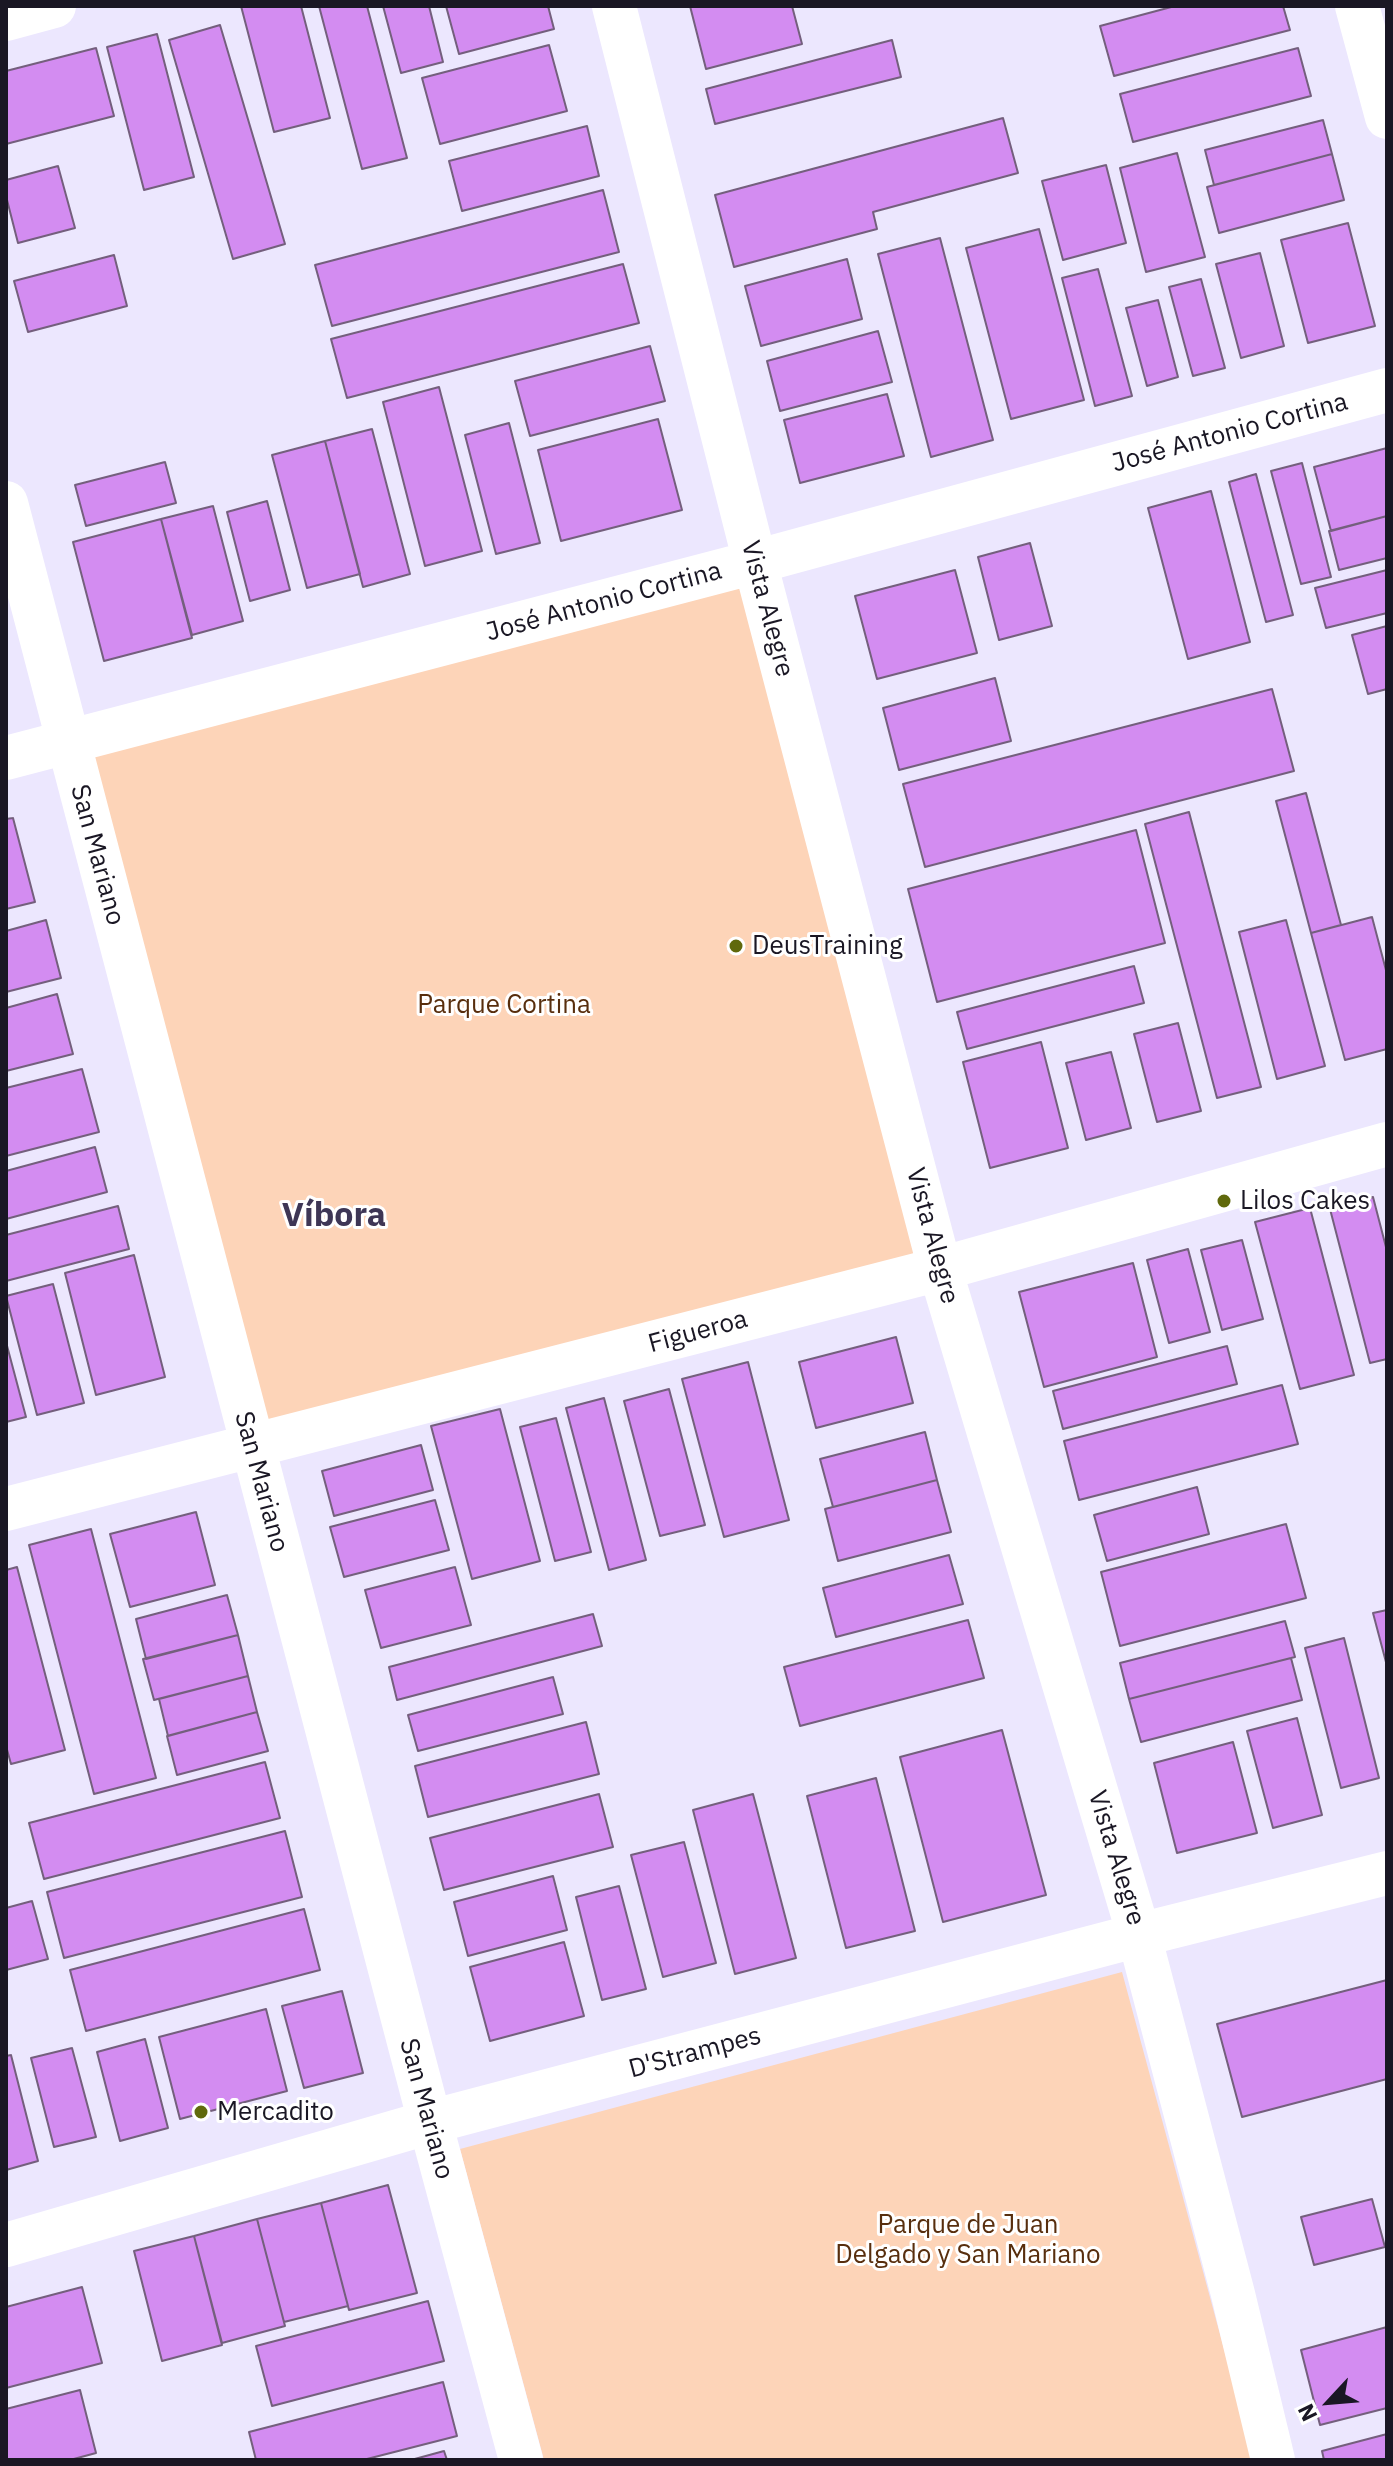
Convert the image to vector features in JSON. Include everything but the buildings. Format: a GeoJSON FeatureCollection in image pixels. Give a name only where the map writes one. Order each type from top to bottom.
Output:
{"type":"FeatureCollection","features":[{"type":"Feature","properties":{"kind":"street"},"geometry":{"type":"LineString","coordinates":[[6,19],[54,6]]}},
{"type":"Feature","properties":{"kind":"street","name":"Vista Alegre"},"geometry":{"type":"LineString","coordinates":[[614,6],[755,562],[940,1269],[1139,1935],[1273,2460]]}},
{"type":"Feature","properties":{"kind":"street"},"geometry":{"type":"LineString","coordinates":[[1357,6],[1387,117]]}},
{"type":"Feature","properties":{"kind":"street","name":"José Antonio Cortina"},"geometry":{"type":"LineString","coordinates":[[6,758],[755,562],[1387,390]]}},
{"type":"Feature","properties":{"kind":"street","name":"San Mariano"},"geometry":{"type":"LineString","coordinates":[[6,503],[252,1448],[521,2460]]}},
{"type":"Feature","properties":{"kind":"street","name":"Figueroa"},"geometry":{"type":"LineString","coordinates":[[6,1509],[940,1269],[1387,1144]]}},
{"type":"Feature","properties":{"kind":"street","name":"D'Strampes"},"geometry":{"type":"LineString","coordinates":[[6,2245],[430,2122],[1139,1935],[1387,1873]]}},
{"type":"Feature","properties":{"kind":"green space","name":"Parque Cortina"},"geometry":{"type":"Polygon","coordinates":[[[755,562],[940,1269],[252,1448],[68,741],[755,562]]]}},
{"type":"Feature","properties":{"kind":"green space","name":"Parque de Juan Delgado y San Mariano"},"geometry":{"type":"Polygon","coordinates":[[[1122,1972],[1254,2460],[544,2460],[460,2149],[1122,1972]]]}},
{"type":"Feature","properties":{"kind":"place","name":"DeusTraining"},"geometry":{"type":"Point","coordinates":[736,946]}},
{"type":"Feature","properties":{"kind":"place","name":"Lilos Cakes"},"geometry":{"type":"Point","coordinates":[1224,1201]}},
{"type":"Feature","properties":{"kind":"place","name":"Mercadito"},"geometry":{"type":"Point","coordinates":[201,2112]}},
{"type":"Feature","properties":{"kind":"district","name":"Víbora"},"geometry":{"type":"Point","coordinates":[334,1216]}}]}
